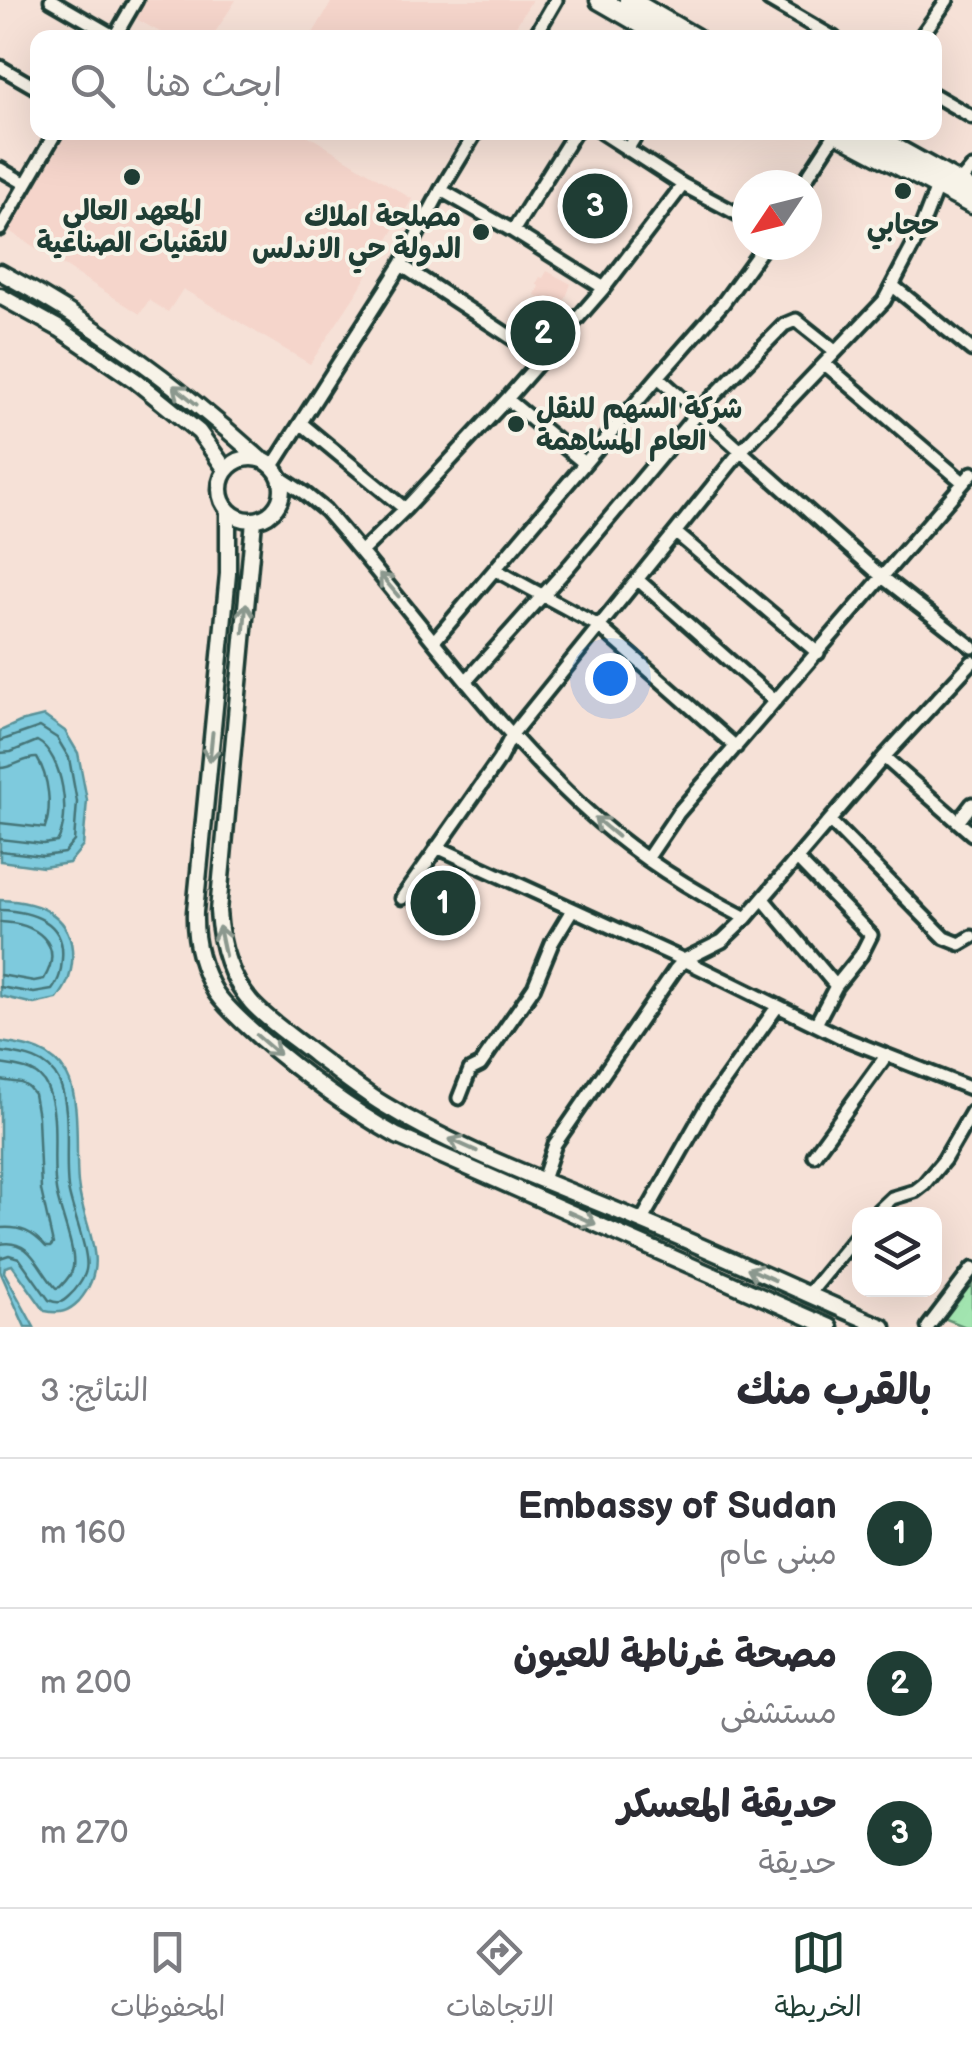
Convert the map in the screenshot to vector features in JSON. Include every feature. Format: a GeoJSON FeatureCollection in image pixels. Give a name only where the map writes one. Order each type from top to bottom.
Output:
{"type":"FeatureCollection","features":[{"type":"Feature","properties":{"kind":"main road"},"geometry":{"type":"LineString","coordinates":[[600,0],[652,30]]}},
{"type":"Feature","properties":{"kind":"main road"},"geometry":{"type":"LineString","coordinates":[[628,0],[681,30]]}},
{"type":"Feature","properties":{"kind":"main road"},"geometry":{"type":"LineString","coordinates":[[851,140],[955,189]]}},
{"type":"Feature","properties":{"kind":"main road"},"geometry":{"type":"LineString","coordinates":[[878,140],[972,204]]}},
{"type":"Feature","properties":{"kind":"street"},"geometry":{"type":"LineString","coordinates":[[51,0],[102,30]]}},
{"type":"Feature","properties":{"kind":"street"},"geometry":{"type":"LineString","coordinates":[[118,30],[136,0]]}},
{"type":"Feature","properties":{"kind":"street"},"geometry":{"type":"LineString","coordinates":[[539,30],[556,0]]}},
{"type":"Feature","properties":{"kind":"street"},"geometry":{"type":"LineString","coordinates":[[769,0],[820,30]]}},
{"type":"Feature","properties":{"kind":"street"},"geometry":{"type":"LineString","coordinates":[[926,30],[947,0]]}},
{"type":"Feature","properties":{"kind":"street"},"geometry":{"type":"LineString","coordinates":[[0,67],[30,84]]}},
{"type":"Feature","properties":{"kind":"street"},"geometry":{"type":"LineString","coordinates":[[942,100],[972,117]]}},
{"type":"Feature","properties":{"kind":"street"},"geometry":{"type":"LineString","coordinates":[[0,228],[51,140]]}},
{"type":"Feature","properties":{"kind":"street"},"geometry":{"type":"LineString","coordinates":[[228,510],[254,521],[276,510],[283,489],[277,472],[302,424],[401,265],[471,140]]}},
{"type":"Feature","properties":{"kind":"street"},"geometry":{"type":"LineString","coordinates":[[513,231],[571,140]]}},
{"type":"Feature","properties":{"kind":"street"},"geometry":{"type":"LineString","coordinates":[[613,140],[682,185],[732,211]]}},
{"type":"Feature","properties":{"kind":"street"},"geometry":{"type":"LineString","coordinates":[[627,150],[633,140]]}},
{"type":"Feature","properties":{"kind":"street"},"geometry":{"type":"LineString","coordinates":[[812,170],[831,140]]}},
{"type":"Feature","properties":{"kind":"street"},"geometry":{"type":"LineString","coordinates":[[0,168],[26,184]]}},
{"type":"Feature","properties":{"kind":"street"},"geometry":{"type":"LineString","coordinates":[[402,898],[499,760],[512,733],[740,452],[878,308],[917,238],[972,168]]}},
{"type":"Feature","properties":{"kind":"street"},"geometry":{"type":"LineString","coordinates":[[362,552],[507,399],[604,288],[682,185]]}},
{"type":"Feature","properties":{"kind":"street"},"geometry":{"type":"LineString","coordinates":[[441,190],[604,288]]}},
{"type":"Feature","properties":{"kind":"street"},"geometry":{"type":"LineString","coordinates":[[435,640],[723,303],[754,260]]}},
{"type":"Feature","properties":{"kind":"street"},"geometry":{"type":"LineString","coordinates":[[401,265],[541,357]]}},
{"type":"Feature","properties":{"kind":"street"},"geometry":{"type":"LineString","coordinates":[[0,272],[119,344],[315,501],[512,733],[570,795],[647,859],[746,918]]}},
{"type":"Feature","properties":{"kind":"street"},"geometry":{"type":"LineString","coordinates":[[893,286],[972,350]]}},
{"type":"Feature","properties":{"kind":"street"},"geometry":{"type":"LineString","coordinates":[[0,296],[73,337],[136,381],[199,432],[226,470]]}},
{"type":"Feature","properties":{"kind":"street"},"geometry":{"type":"LineString","coordinates":[[467,680],[698,412],[789,322],[800,322],[835,351]]}},
{"type":"Feature","properties":{"kind":"street"},"geometry":{"type":"LineString","coordinates":[[647,859],[678,813],[968,478],[825,364]]}},
{"type":"Feature","properties":{"kind":"street"},"geometry":{"type":"LineString","coordinates":[[658,376],[882,576],[972,647]]}},
{"type":"Feature","properties":{"kind":"street"},"geometry":{"type":"LineString","coordinates":[[507,399],[584,463]]}},
{"type":"Feature","properties":{"kind":"street"},"geometry":{"type":"LineString","coordinates":[[302,424],[405,509]]}},
{"type":"Feature","properties":{"kind":"street"},"geometry":{"type":"LineString","coordinates":[[258,458],[237,461],[226,470],[220,495],[228,510],[228,574],[195,912],[203,966],[222,1001],[279,1054],[396,1136],[830,1327]]}},
{"type":"Feature","properties":{"kind":"street"},"geometry":{"type":"LineString","coordinates":[[254,521],[218,910],[222,944],[233,976],[252,1003],[364,1092],[425,1127],[883,1327]]}},
{"type":"Feature","properties":{"kind":"street"},"geometry":{"type":"LineString","coordinates":[[676,533],[818,654]]}},
{"type":"Feature","properties":{"kind":"street"},"geometry":{"type":"LineString","coordinates":[[496,570],[598,626],[736,747]]}},
{"type":"Feature","properties":{"kind":"street"},"geometry":{"type":"LineString","coordinates":[[637,579],[775,702]]}},
{"type":"Feature","properties":{"kind":"street"},"geometry":{"type":"LineString","coordinates":[[543,1180],[556,1144],[684,960],[722,941],[746,918],[884,757],[972,662]]}},
{"type":"Feature","properties":{"kind":"street"},"geometry":{"type":"LineString","coordinates":[[884,757],[972,834]]}},
{"type":"Feature","properties":{"kind":"street"},"geometry":{"type":"LineString","coordinates":[[958,822],[972,804]]}},
{"type":"Feature","properties":{"kind":"street"},"geometry":{"type":"LineString","coordinates":[[830,821],[945,938],[960,944],[972,937]]}},
{"type":"Feature","properties":{"kind":"street"},"geometry":{"type":"LineString","coordinates":[[436,848],[684,960],[777,1007],[972,1089]]}},
{"type":"Feature","properties":{"kind":"street"},"geometry":{"type":"LineString","coordinates":[[798,860],[871,935],[816,1024]]}},
{"type":"Feature","properties":{"kind":"street"},"geometry":{"type":"LineString","coordinates":[[763,899],[836,986]]}},
{"type":"Feature","properties":{"kind":"street"},"geometry":{"type":"LineString","coordinates":[[459,1098],[470,1070],[480,1065],[534,987],[552,943],[572,910]]}},
{"type":"Feature","properties":{"kind":"street"},"geometry":{"type":"LineString","coordinates":[[642,1220],[708,1104],[777,1007]]}},
{"type":"Feature","properties":{"kind":"street"},"geometry":{"type":"LineString","coordinates":[[814,1154],[886,1056]]}},
{"type":"Feature","properties":{"kind":"street"},"geometry":{"type":"LineString","coordinates":[[882,1207],[892,1198],[924,1184],[944,1160],[972,1112]]}},
{"type":"Feature","properties":{"kind":"street"},"geometry":{"type":"LineString","coordinates":[[808,1295],[852,1242]]}},
{"type":"Feature","properties":{"kind":"street"},"geometry":{"type":"LineString","coordinates":[[928,1327],[972,1268]]}},
{"type":"Feature","properties":{"kind":"shaded area"},"geometry":{"type":"Polygon","coordinates":[[[139,0],[236,0],[217,30],[156,30],[129,15],[139,0]]]}},
{"type":"Feature","properties":{"kind":"shaded area"},"geometry":{"type":"Polygon","coordinates":[[[327,0],[532,0],[513,30],[315,30],[331,3],[327,0]]]}},
{"type":"Feature","properties":{"kind":"shaded area"},"geometry":{"type":"Polygon","coordinates":[[[62,140],[315,140],[412,199],[310,364],[183,289],[168,312],[149,300],[140,314],[6,229],[62,140]]]}},
{"type":"Feature","properties":{"kind":"shaded area"},"geometry":{"type":"Polygon","coordinates":[[[547,271],[571,284],[558,307],[535,295],[539,286],[536,284],[547,271]]]}},
{"type":"Feature","properties":{"kind":"green space"},"geometry":{"type":"Polygon","coordinates":[[[592,176],[623,199],[598,235],[566,213],[592,176]]]}},
{"type":"Feature","properties":{"kind":"green space"},"geometry":{"type":"Polygon","coordinates":[[[972,1273],[972,1327],[966,1327],[941,1317],[972,1273]]]}},
{"type":"Feature","properties":{"kind":"water"},"geometry":{"type":"Polygon","coordinates":[[[44,716],[65,731],[78,753],[87,800],[83,846],[69,863],[43,867],[0,861],[0,731],[44,716]]]}},
{"type":"Feature","properties":{"kind":"water"},"geometry":{"type":"Polygon","coordinates":[[[0,900],[42,908],[62,923],[72,947],[71,969],[57,999],[34,1004],[0,996],[0,900]]]}},
{"type":"Feature","properties":{"kind":"water"},"geometry":{"type":"Polygon","coordinates":[[[0,1042],[46,1054],[67,1075],[76,1113],[78,1183],[95,1258],[89,1286],[79,1301],[59,1312],[45,1311],[12,1265],[5,1267],[4,1272],[34,1327],[25,1327],[0,1271],[0,1042]]]}},
{"type":"Feature","properties":{"kind":"place","name":"المعهد العالي للتقنيات الصناعية"},"geometry":{"type":"Point","coordinates":[132,177]}},
{"type":"Feature","properties":{"kind":"place","name":"حجابي"},"geometry":{"type":"Point","coordinates":[903,191]}},
{"type":"Feature","properties":{"kind":"place","name":"حديقة المعسكر"},"geometry":{"type":"Point","coordinates":[595,206]}},
{"type":"Feature","properties":{"kind":"place","name":"مصلحة املاك الدولة حي الاندلس"},"geometry":{"type":"Point","coordinates":[481,232]}},
{"type":"Feature","properties":{"kind":"place","name":"مصحة غرناطة للعيون"},"geometry":{"type":"Point","coordinates":[543,333]}},
{"type":"Feature","properties":{"kind":"place","name":"شركة السهم للنقل العام المساهمة"},"geometry":{"type":"Point","coordinates":[516,424]}},
{"type":"Feature","properties":{"kind":"place","name":"Embassy of Sudan"},"geometry":{"type":"Point","coordinates":[443,903]}}]}
